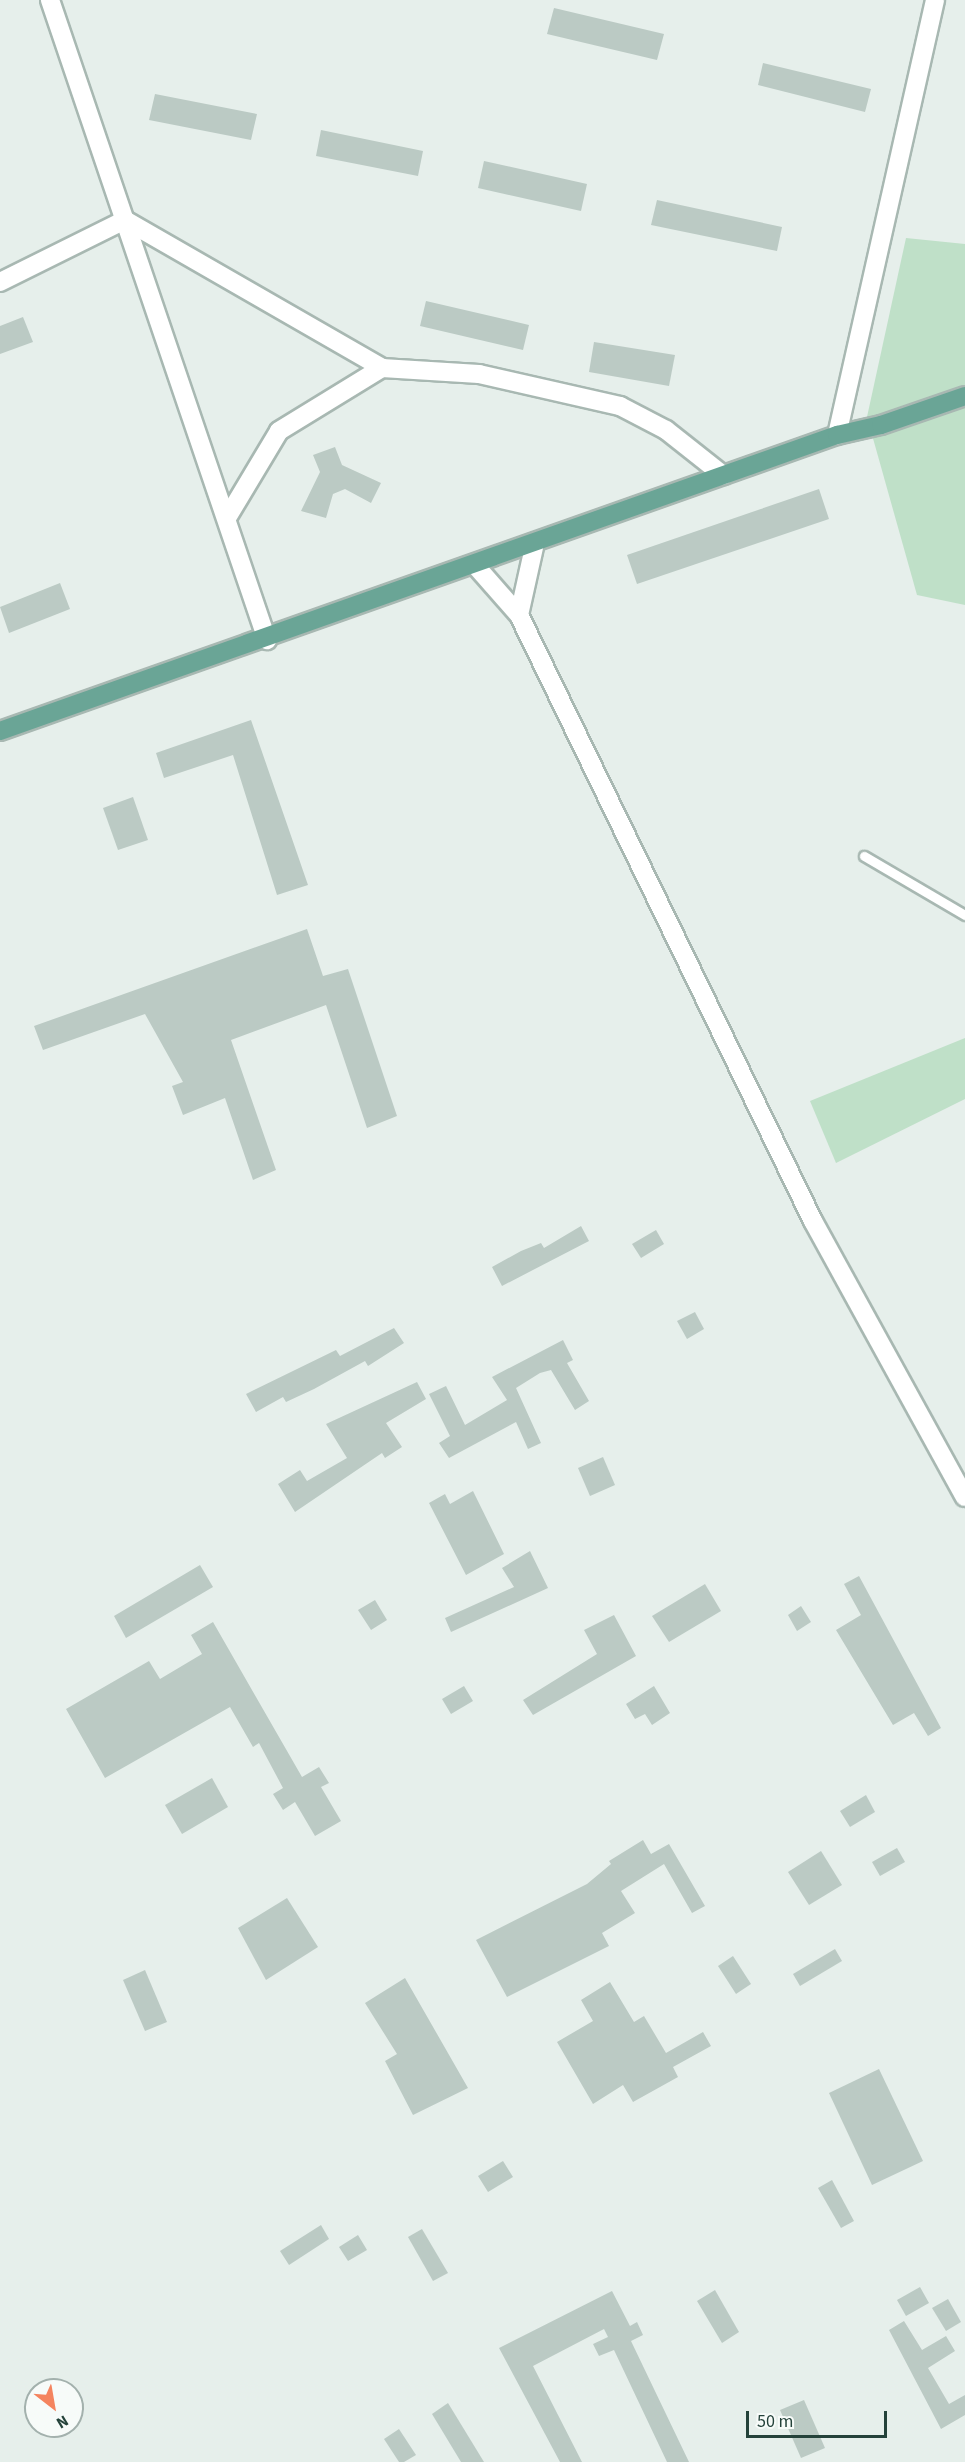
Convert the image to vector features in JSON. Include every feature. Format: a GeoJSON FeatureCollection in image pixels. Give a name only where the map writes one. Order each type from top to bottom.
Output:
{"type":"FeatureCollection","features":[{"type":"Feature","properties":{"kind":"main road"},"geometry":{"type":"LineString","coordinates":[[0,731],[267,640],[837,435],[881,425],[965,396]]}},
{"type":"Feature","properties":{"kind":"street"},"geometry":{"type":"LineString","coordinates":[[50,0],[267,640]]}},
{"type":"Feature","properties":{"kind":"street"},"geometry":{"type":"LineString","coordinates":[[837,435],[935,0]]}},
{"type":"Feature","properties":{"kind":"street"},"geometry":{"type":"LineString","coordinates":[[0,282],[125,220]]}},
{"type":"Feature","properties":{"kind":"street"},"geometry":{"type":"LineString","coordinates":[[125,220],[382,368],[479,374],[620,406],[666,430],[723,476]]}},
{"type":"Feature","properties":{"kind":"street"},"geometry":{"type":"LineString","coordinates":[[227,518],[279,431],[382,368]]}},
{"type":"Feature","properties":{"kind":"street"},"geometry":{"type":"LineString","coordinates":[[519,615],[535,543]]}},
{"type":"Feature","properties":{"kind":"street"},"geometry":{"type":"LineString","coordinates":[[475,565],[519,615],[813,1221],[965,1497]]}},
{"type":"Feature","properties":{"kind":"lane"},"geometry":{"type":"LineString","coordinates":[[864,856],[965,915]]}},
{"type":"Feature","properties":{"kind":"green space"},"geometry":{"type":"Polygon","coordinates":[[[906,238],[965,244],[965,605],[917,595],[867,417],[906,238]]]}},
{"type":"Feature","properties":{"kind":"green space"},"geometry":{"type":"Polygon","coordinates":[[[965,1038],[965,1099],[836,1163],[810,1101],[965,1038]]]}},
{"type":"Feature","properties":{"kind":"building"},"geometry":{"type":"Polygon","coordinates":[[[554,8],[664,34],[657,60],[547,34],[554,8]]]}},
{"type":"Feature","properties":{"kind":"building"},"geometry":{"type":"Polygon","coordinates":[[[763,63],[871,89],[865,112],[758,85],[763,63]]]}},
{"type":"Feature","properties":{"kind":"building"},"geometry":{"type":"Polygon","coordinates":[[[155,94],[257,114],[251,140],[149,120],[155,94]]]}},
{"type":"Feature","properties":{"kind":"building"},"geometry":{"type":"Polygon","coordinates":[[[321,130],[423,151],[418,176],[316,156],[321,130]]]}},
{"type":"Feature","properties":{"kind":"building"},"geometry":{"type":"Polygon","coordinates":[[[484,161],[587,184],[581,211],[478,188],[484,161]]]}},
{"type":"Feature","properties":{"kind":"building"},"geometry":{"type":"Polygon","coordinates":[[[657,200],[782,227],[777,251],[651,225],[657,200]]]}},
{"type":"Feature","properties":{"kind":"building"},"geometry":{"type":"Polygon","coordinates":[[[426,301],[529,325],[523,350],[420,326],[426,301]]]}},
{"type":"Feature","properties":{"kind":"building"},"geometry":{"type":"Polygon","coordinates":[[[23,317],[33,342],[0,354],[0,326],[23,317]]]}},
{"type":"Feature","properties":{"kind":"building"},"geometry":{"type":"Polygon","coordinates":[[[594,342],[675,355],[669,386],[589,372],[594,342]]]}},
{"type":"Feature","properties":{"kind":"building"},"geometry":{"type":"Polygon","coordinates":[[[335,447],[342,465],[381,483],[371,503],[345,489],[333,494],[326,518],[301,511],[320,472],[313,455],[335,447]]]}},
{"type":"Feature","properties":{"kind":"building"},"geometry":{"type":"Polygon","coordinates":[[[819,489],[829,519],[637,584],[627,555],[819,489]]]}},
{"type":"Feature","properties":{"kind":"building"},"geometry":{"type":"Polygon","coordinates":[[[60,583],[70,609],[9,633],[0,607],[60,583]]]}},
{"type":"Feature","properties":{"kind":"building"},"geometry":{"type":"Polygon","coordinates":[[[251,720],[308,885],[277,895],[233,755],[164,778],[156,753],[251,720]]]}},
{"type":"Feature","properties":{"kind":"building"},"geometry":{"type":"Polygon","coordinates":[[[133,797],[148,840],[118,850],[103,808],[133,797]]]}},
{"type":"Feature","properties":{"kind":"building"},"geometry":{"type":"Polygon","coordinates":[[[307,929],[323,976],[348,969],[397,1116],[367,1128],[326,1005],[231,1040],[276,1170],[253,1180],[225,1098],[183,1115],[172,1086],[183,1082],[145,1014],[43,1050],[34,1026],[307,929]]]}},
{"type":"Feature","properties":{"kind":"building"},"geometry":{"type":"Polygon","coordinates":[[[581,1226],[589,1241],[502,1286],[492,1267],[541,1243],[544,1248],[581,1226]]]}},
{"type":"Feature","properties":{"kind":"building"},"geometry":{"type":"Polygon","coordinates":[[[656,1230],[664,1244],[641,1258],[632,1244],[656,1230]]]}},
{"type":"Feature","properties":{"kind":"building"},"geometry":{"type":"Polygon","coordinates":[[[695,1312],[704,1329],[687,1339],[677,1321],[695,1312]]]}},
{"type":"Feature","properties":{"kind":"building"},"geometry":{"type":"Polygon","coordinates":[[[394,1328],[404,1343],[368,1366],[365,1361],[314,1389],[286,1402],[283,1397],[256,1412],[246,1394],[336,1350],[340,1356],[394,1328]]]}},
{"type":"Feature","properties":{"kind":"building"},"geometry":{"type":"Polygon","coordinates":[[[563,1340],[573,1360],[567,1363],[589,1401],[575,1410],[551,1370],[540,1373],[516,1388],[541,1443],[528,1449],[516,1422],[449,1458],[439,1443],[450,1436],[429,1394],[446,1386],[465,1425],[507,1400],[492,1377],[563,1340]]]}},
{"type":"Feature","properties":{"kind":"building"},"geometry":{"type":"Polygon","coordinates":[[[417,1382],[426,1399],[386,1423],[402,1447],[385,1458],[382,1453],[295,1512],[278,1484],[300,1470],[307,1481],[347,1458],[326,1424],[417,1382]]]}},
{"type":"Feature","properties":{"kind":"building"},"geometry":{"type":"Polygon","coordinates":[[[603,1457],[615,1485],[590,1496],[578,1468],[603,1457]]]}},
{"type":"Feature","properties":{"kind":"building"},"geometry":{"type":"Polygon","coordinates":[[[473,1491],[504,1554],[466,1575],[429,1503],[445,1494],[450,1504],[473,1491]]]}},
{"type":"Feature","properties":{"kind":"building"},"geometry":{"type":"Polygon","coordinates":[[[530,1551],[548,1588],[451,1632],[445,1618],[514,1587],[502,1568],[530,1551]]]}},
{"type":"Feature","properties":{"kind":"building"},"geometry":{"type":"Polygon","coordinates":[[[200,1565],[213,1587],[126,1638],[114,1616],[200,1565]]]}},
{"type":"Feature","properties":{"kind":"building"},"geometry":{"type":"Polygon","coordinates":[[[859,1576],[941,1728],[928,1736],[914,1713],[893,1725],[836,1630],[861,1615],[844,1584],[859,1576]]]}},
{"type":"Feature","properties":{"kind":"building"},"geometry":{"type":"Polygon","coordinates":[[[705,1584],[721,1611],[669,1642],[652,1616],[705,1584]]]}},
{"type":"Feature","properties":{"kind":"building"},"geometry":{"type":"Polygon","coordinates":[[[375,1600],[387,1620],[371,1630],[358,1610],[375,1600]]]}},
{"type":"Feature","properties":{"kind":"building"},"geometry":{"type":"Polygon","coordinates":[[[801,1606],[811,1622],[797,1631],[788,1615],[801,1606]]]}},
{"type":"Feature","properties":{"kind":"building"},"geometry":{"type":"Polygon","coordinates":[[[614,1615],[636,1656],[533,1715],[523,1700],[597,1654],[584,1630],[614,1615]]]}},
{"type":"Feature","properties":{"kind":"building"},"geometry":{"type":"Polygon","coordinates":[[[213,1622],[302,1777],[319,1767],[329,1783],[321,1787],[341,1821],[315,1836],[295,1802],[283,1810],[273,1794],[283,1788],[259,1743],[253,1747],[230,1707],[105,1778],[66,1709],[149,1661],[160,1679],[202,1654],[191,1635],[213,1622]]]}},
{"type":"Feature","properties":{"kind":"building"},"geometry":{"type":"Polygon","coordinates":[[[464,1686],[473,1701],[451,1714],[442,1699],[464,1686]]]}},
{"type":"Feature","properties":{"kind":"building"},"geometry":{"type":"Polygon","coordinates":[[[654,1686],[670,1713],[652,1725],[645,1714],[635,1719],[626,1704],[654,1686]]]}},
{"type":"Feature","properties":{"kind":"building"},"geometry":{"type":"Polygon","coordinates":[[[212,1778],[228,1807],[182,1834],[165,1805],[212,1778]]]}},
{"type":"Feature","properties":{"kind":"building"},"geometry":{"type":"Polygon","coordinates":[[[866,1795],[875,1812],[850,1827],[840,1811],[866,1795]]]}},
{"type":"Feature","properties":{"kind":"building"},"geometry":{"type":"Polygon","coordinates":[[[643,1840],[651,1854],[669,1844],[705,1906],[692,1913],[664,1864],[621,1891],[635,1913],[602,1933],[609,1946],[507,1997],[476,1940],[587,1884],[611,1864],[609,1861],[643,1840]]]}},
{"type":"Feature","properties":{"kind":"building"},"geometry":{"type":"Polygon","coordinates":[[[897,1848],[905,1862],[880,1876],[872,1862],[897,1848]]]}},
{"type":"Feature","properties":{"kind":"building"},"geometry":{"type":"Polygon","coordinates":[[[821,1851],[842,1885],[809,1905],[788,1872],[821,1851]]]}},
{"type":"Feature","properties":{"kind":"building"},"geometry":{"type":"Polygon","coordinates":[[[287,1898],[318,1947],[266,1980],[238,1928],[287,1898]]]}},
{"type":"Feature","properties":{"kind":"building"},"geometry":{"type":"Polygon","coordinates":[[[835,1949],[842,1961],[800,1986],[793,1974],[835,1949]]]}},
{"type":"Feature","properties":{"kind":"building"},"geometry":{"type":"Polygon","coordinates":[[[733,1956],[751,1984],[736,1994],[718,1966],[733,1956]]]}},
{"type":"Feature","properties":{"kind":"building"},"geometry":{"type":"Polygon","coordinates":[[[145,1970],[167,2022],[145,2031],[123,1980],[145,1970]]]}},
{"type":"Feature","properties":{"kind":"building"},"geometry":{"type":"Polygon","coordinates":[[[405,1978],[468,2088],[413,2115],[385,2061],[397,2054],[365,2003],[405,1978]]]}},
{"type":"Feature","properties":{"kind":"building"},"geometry":{"type":"Polygon","coordinates":[[[610,1982],[634,2022],[644,2016],[666,2053],[703,2032],[711,2046],[673,2067],[678,2077],[633,2102],[623,2085],[593,2104],[557,2042],[593,2021],[581,2000],[610,1982]]]}},
{"type":"Feature","properties":{"kind":"building"},"geometry":{"type":"Polygon","coordinates":[[[879,2069],[923,2161],[872,2185],[829,2093],[879,2069]]]}},
{"type":"Feature","properties":{"kind":"building"},"geometry":{"type":"Polygon","coordinates":[[[503,2161],[513,2177],[488,2192],[478,2176],[503,2161]]]}},
{"type":"Feature","properties":{"kind":"building"},"geometry":{"type":"Polygon","coordinates":[[[832,2180],[854,2221],[841,2228],[818,2188],[832,2180]]]}},
{"type":"Feature","properties":{"kind":"building"},"geometry":{"type":"Polygon","coordinates":[[[321,2225],[329,2239],[289,2265],[280,2251],[321,2225]]]}},
{"type":"Feature","properties":{"kind":"building"},"geometry":{"type":"Polygon","coordinates":[[[422,2229],[448,2273],[433,2281],[408,2237],[422,2229]]]}},
{"type":"Feature","properties":{"kind":"building"},"geometry":{"type":"Polygon","coordinates":[[[358,2235],[367,2250],[348,2261],[339,2247],[358,2235]]]}},
{"type":"Feature","properties":{"kind":"building"},"geometry":{"type":"Polygon","coordinates":[[[920,2287],[929,2303],[906,2316],[897,2300],[920,2287]]]}},
{"type":"Feature","properties":{"kind":"building"},"geometry":{"type":"Polygon","coordinates":[[[715,2290],[739,2332],[722,2343],[697,2301],[715,2290]]]}},
{"type":"Feature","properties":{"kind":"building"},"geometry":{"type":"Polygon","coordinates":[[[612,2291],[630,2326],[637,2322],[643,2335],[631,2341],[689,2462],[667,2462],[614,2350],[599,2356],[593,2344],[608,2337],[604,2329],[533,2366],[582,2462],[560,2462],[499,2348],[612,2291]]]}},
{"type":"Feature","properties":{"kind":"building"},"geometry":{"type":"Polygon","coordinates":[[[948,2299],[961,2322],[946,2331],[932,2308],[948,2299]]]}},
{"type":"Feature","properties":{"kind":"building"},"geometry":{"type":"Polygon","coordinates":[[[904,2321],[922,2350],[946,2336],[955,2351],[928,2368],[949,2404],[965,2395],[965,2415],[941,2429],[889,2330],[904,2321]]]}},
{"type":"Feature","properties":{"kind":"building"},"geometry":{"type":"Polygon","coordinates":[[[804,2400],[825,2448],[801,2458],[780,2410],[804,2400]]]}},
{"type":"Feature","properties":{"kind":"building"},"geometry":{"type":"Polygon","coordinates":[[[448,2403],[484,2462],[461,2462],[432,2414],[448,2403]]]}},
{"type":"Feature","properties":{"kind":"building"},"geometry":{"type":"Polygon","coordinates":[[[399,2429],[416,2455],[404,2462],[399,2462],[384,2439],[399,2429]]]}}]}
